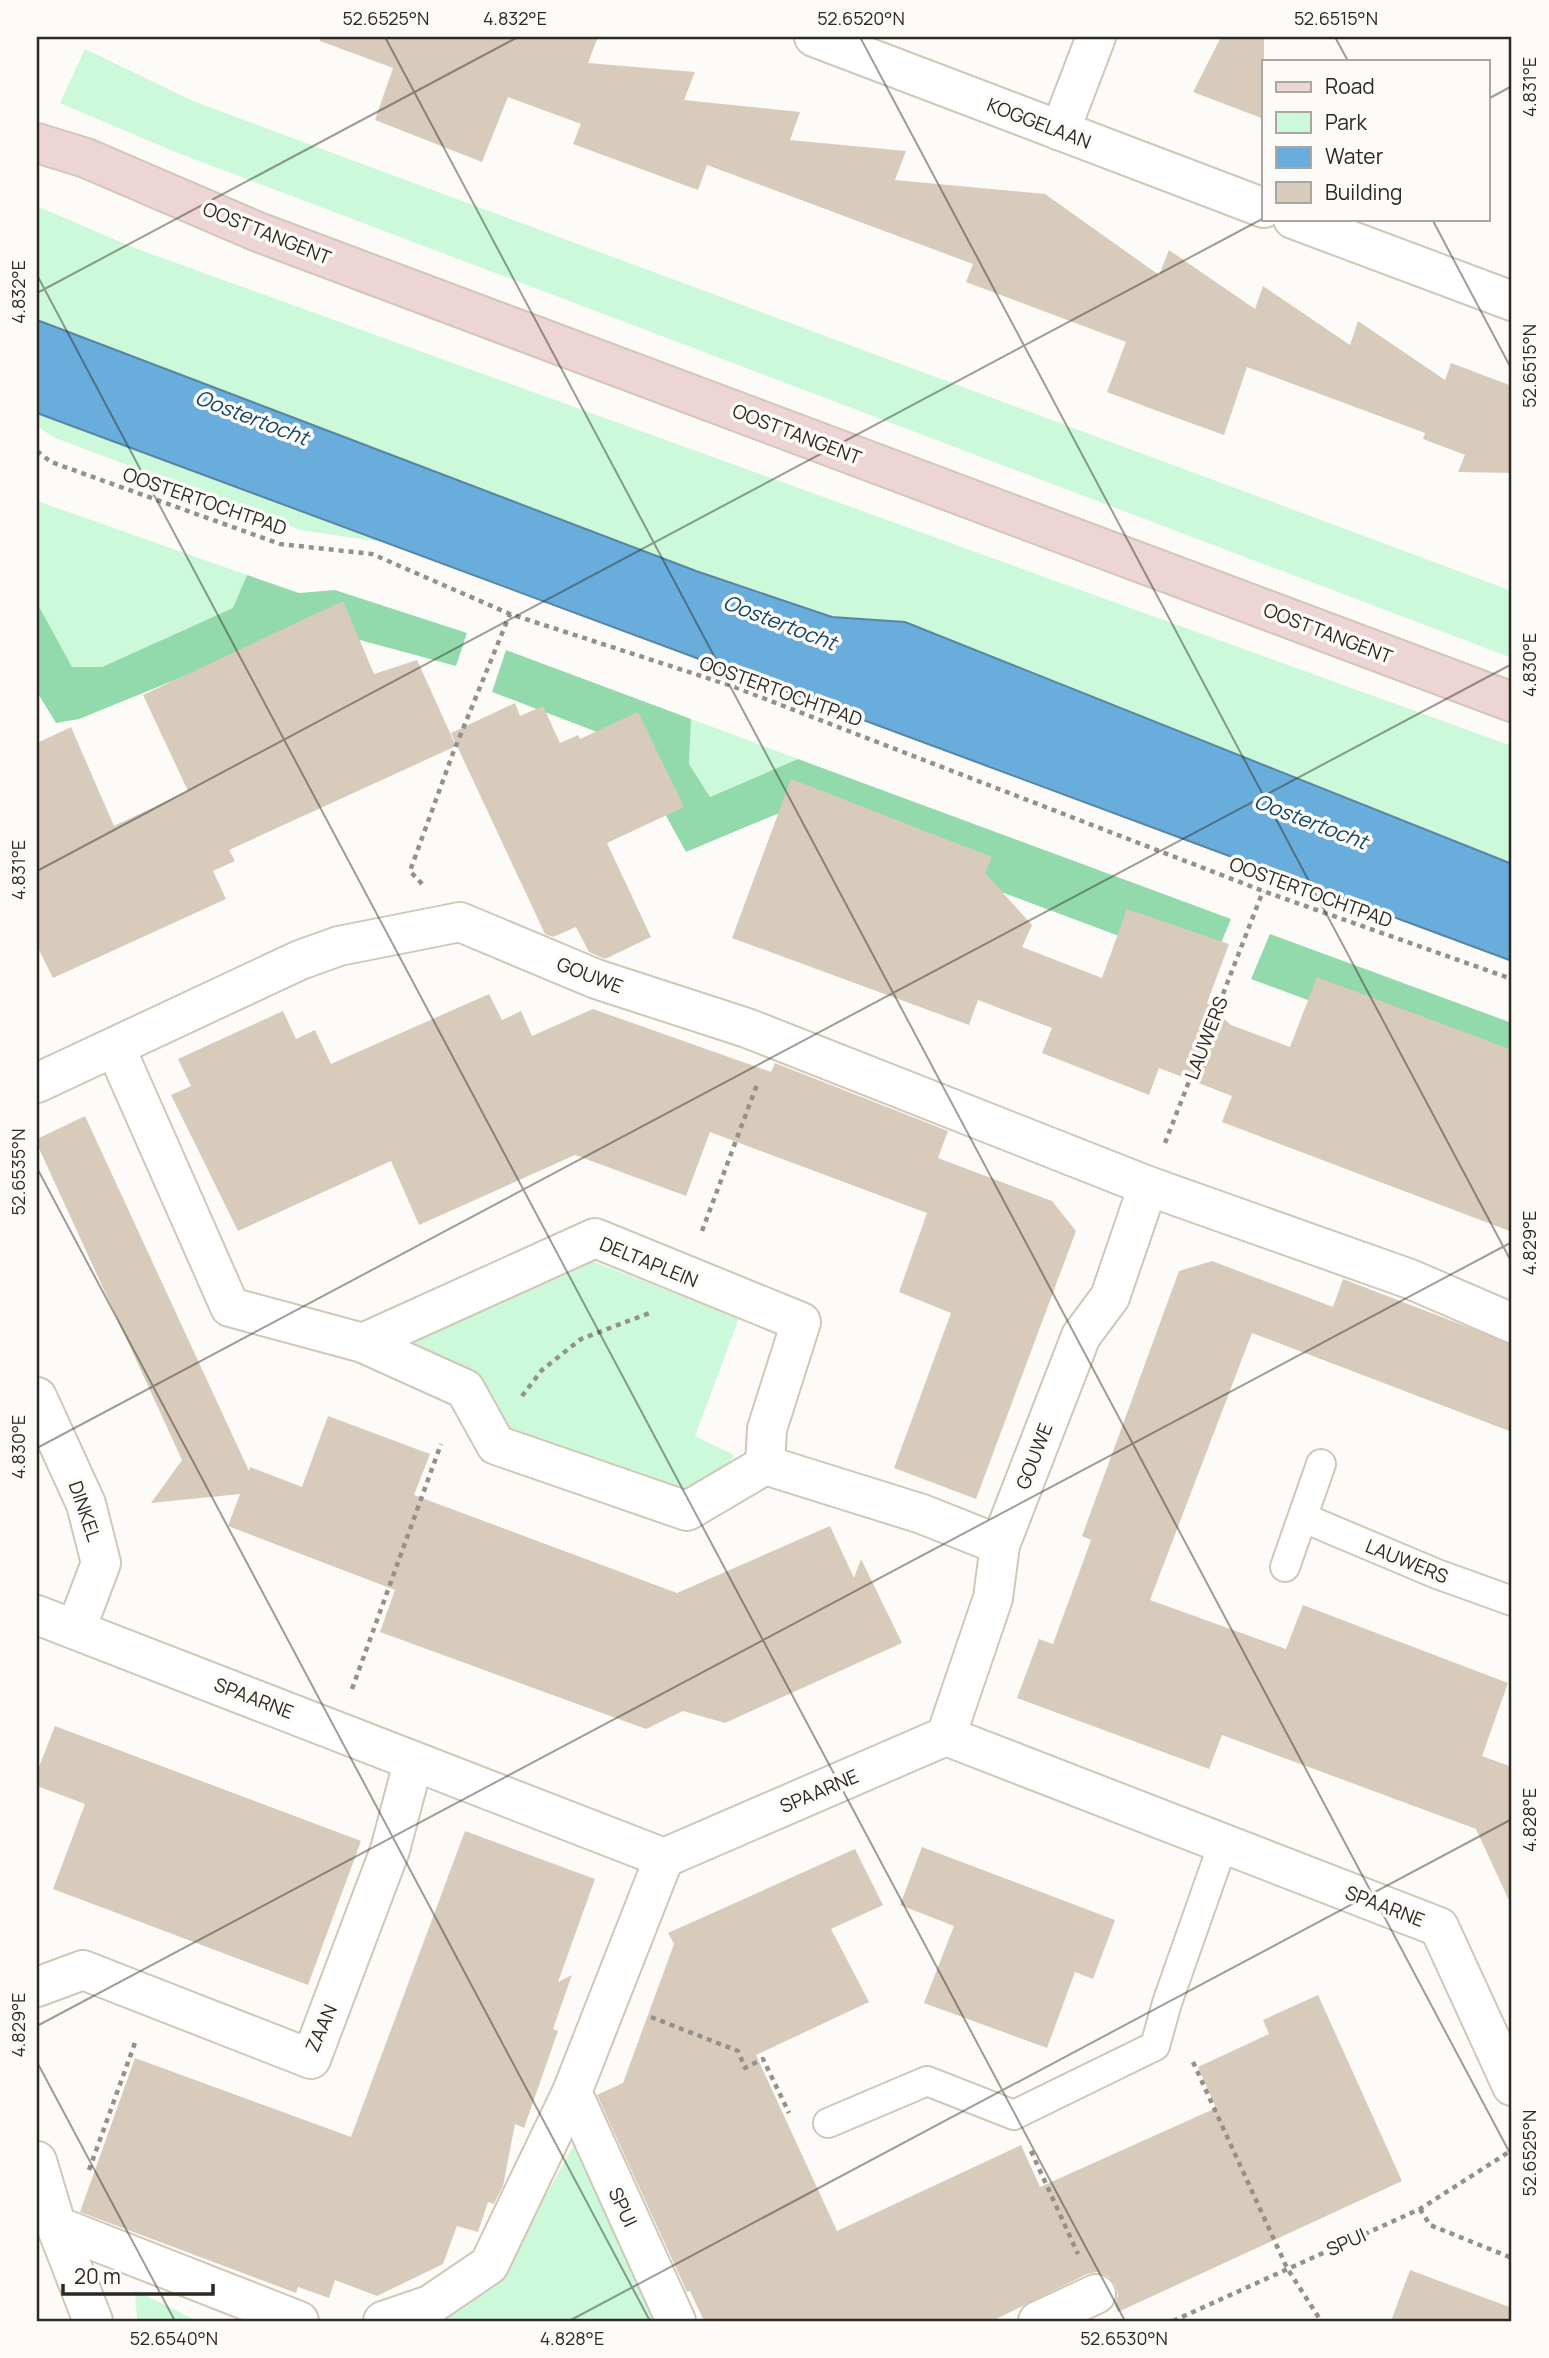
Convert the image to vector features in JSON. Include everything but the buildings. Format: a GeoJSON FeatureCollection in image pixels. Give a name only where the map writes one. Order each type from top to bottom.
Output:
{"type":"FeatureCollection","features":[{"type":"Feature","properties":{"kind":"main road","name":"OOSTTANGENT"},"geometry":{"type":"LineString","coordinates":[[37,118],[86,158]]}},
{"type":"Feature","properties":{"kind":"main road","name":"OOSTTANGENT"},"geometry":{"type":"LineString","coordinates":[[37,143],[86,158],[258,232],[1512,702]]}},
{"type":"Feature","properties":{"kind":"street","name":"KOGGELAAN"},"geometry":{"type":"LineString","coordinates":[[814,37],[1262,207]]}},
{"type":"Feature","properties":{"kind":"street"},"geometry":{"type":"LineString","coordinates":[[1060,131],[1096,37]]}},
{"type":"Feature","properties":{"kind":"street"},"geometry":{"type":"LineString","coordinates":[[1296,220],[1512,301]]}},
{"type":"Feature","properties":{"kind":"street"},"geometry":{"type":"LineString","coordinates":[[37,1083],[116,1049],[300,960],[339,946],[460,922]]}},
{"type":"Feature","properties":{"kind":"street","name":"GOUWE"},"geometry":{"type":"LineString","coordinates":[[460,922],[607,983],[775,1039],[1148,1186],[1410,1279],[1512,1322]]}},
{"type":"Feature","properties":{"kind":"street"},"geometry":{"type":"LineString","coordinates":[[116,1049],[230,1307],[363,1342],[464,1389],[496,1445],[687,1511],[765,1465],[922,1514],[1000,1545]]}},
{"type":"Feature","properties":{"kind":"street","name":"GOUWE"},"geometry":{"type":"LineString","coordinates":[[946,1736],[993,1598],[1000,1545],[1082,1336],[1110,1297],[1148,1186]]}},
{"type":"Feature","properties":{"kind":"street","name":"DELTAPLEIN"},"geometry":{"type":"LineString","coordinates":[[363,1342],[595,1238],[685,1277],[801,1322],[767,1429],[765,1465]]}},
{"type":"Feature","properties":{"kind":"street","name":"DINKEL"},"geometry":{"type":"LineString","coordinates":[[37,1397],[86,1504],[101,1563],[76,1629]]}},
{"type":"Feature","properties":{"kind":"street","name":"SPAARNE"},"geometry":{"type":"LineString","coordinates":[[37,1615],[413,1763],[519,1800],[664,1858],[946,1736],[1439,1927],[1512,2086]]}},
{"type":"Feature","properties":{"kind":"street","name":"ZAAN"},"geometry":{"type":"LineString","coordinates":[[37,1987],[83,1970],[311,2059],[390,1850],[413,1763]]}},
{"type":"Feature","properties":{"kind":"street"},"geometry":{"type":"LineString","coordinates":[[383,2321],[430,2305],[489,2265],[572,2092],[664,1858]]}},
{"type":"Feature","properties":{"kind":"street","name":"SPUI"},"geometry":{"type":"LineString","coordinates":[[572,2092],[676,2321]]}},
{"type":"Feature","properties":{"kind":"street"},"geometry":{"type":"LineString","coordinates":[[37,2161],[93,2321]]}},
{"type":"Feature","properties":{"kind":"street"},"geometry":{"type":"LineString","coordinates":[[62,2230],[299,2321]]}},
{"type":"Feature","properties":{"kind":"street"},"geometry":{"type":"LineString","coordinates":[[1038,2321],[1096,2294]]}},
{"type":"Feature","properties":{"kind":"lane"},"geometry":{"type":"LineString","coordinates":[[1285,1567],[1321,1464]]}},
{"type":"Feature","properties":{"kind":"lane","name":"LAUWERS"},"geometry":{"type":"LineString","coordinates":[[1304,1518],[1437,1574],[1512,1601]]}},
{"type":"Feature","properties":{"kind":"lane"},"geometry":{"type":"LineString","coordinates":[[828,2123],[927,2081],[1014,2115],[1155,2046],[1167,2003],[1223,1844]]}},
{"type":"Feature","properties":{"kind":"path","name":"OOSTERTOCHTPAD"},"geometry":{"type":"LineString","coordinates":[[37,451],[51,462],[279,544],[372,554],[510,614],[732,686],[1263,891],[1512,979]]}},
{"type":"Feature","properties":{"kind":"path"},"geometry":{"type":"LineString","coordinates":[[460,922],[410,872],[453,753],[510,614]]}},
{"type":"Feature","properties":{"kind":"path","name":"LAUWERS"},"geometry":{"type":"LineString","coordinates":[[1148,1186],[1263,891]]}},
{"type":"Feature","properties":{"kind":"path"},"geometry":{"type":"LineString","coordinates":[[336,1731],[443,1438],[514,1405],[542,1370],[581,1339],[671,1304],[685,1277],[775,1039]]}},
{"type":"Feature","properties":{"kind":"path"},"geometry":{"type":"LineString","coordinates":[[62,2230],[151,1997]]}},
{"type":"Feature","properties":{"kind":"path"},"geometry":{"type":"LineString","coordinates":[[608,2000],[738,2051],[745,2068],[763,2059],[800,2137],[828,2123]]}},
{"type":"Feature","properties":{"kind":"path"},"geometry":{"type":"LineString","coordinates":[[1167,2003],[1287,2268],[1321,2321]]}},
{"type":"Feature","properties":{"kind":"path"},"geometry":{"type":"LineString","coordinates":[[1014,2115],[1096,2294]]}},
{"type":"Feature","properties":{"kind":"path","name":"SPUI"},"geometry":{"type":"LineString","coordinates":[[1173,2321],[1420,2209],[1512,2150]]}},
{"type":"Feature","properties":{"kind":"path"},"geometry":{"type":"LineString","coordinates":[[1420,2209],[1430,2224],[1512,2258]]}},
{"type":"Feature","properties":{"kind":"green space"},"geometry":{"type":"Polygon","coordinates":[[[85,49],[193,101],[1512,591],[1512,658],[173,151],[60,103],[85,49]]]}},
{"type":"Feature","properties":{"kind":"green space"},"geometry":{"type":"Polygon","coordinates":[[[37,206],[132,247],[1512,746],[1512,864],[905,622],[832,617],[696,571],[37,320],[37,206]]]}},
{"type":"Feature","properties":{"kind":"green space"},"geometry":{"type":"Polygon","coordinates":[[[37,413],[382,542],[300,530],[53,437],[37,426],[37,413]]]}},
{"type":"Feature","properties":{"kind":"green space"},"geometry":{"type":"Polygon","coordinates":[[[37,501],[247,575],[234,608],[102,667],[71,667],[37,603],[37,501]]]}},
{"type":"Feature","properties":{"kind":"green space"},"geometry":{"type":"Polygon","coordinates":[[[247,575],[299,593],[335,590],[467,633],[456,666],[308,626],[79,719],[56,723],[37,692],[37,603],[72,667],[102,667],[233,608],[247,575]]]}},
{"type":"Feature","properties":{"kind":"green space"},"geometry":{"type":"Polygon","coordinates":[[[506,650],[691,719],[689,764],[710,797],[798,759],[1231,919],[1210,970],[784,811],[686,852],[626,743],[492,692],[506,650]]]}},
{"type":"Feature","properties":{"kind":"green space"},"geometry":{"type":"Polygon","coordinates":[[[691,719],[798,759],[710,797],[689,764],[691,719]]]}},
{"type":"Feature","properties":{"kind":"green space"},"geometry":{"type":"Polygon","coordinates":[[[1270,934],[1512,1023],[1512,1076],[1251,979],[1270,934]]]}},
{"type":"Feature","properties":{"kind":"green space"},"geometry":{"type":"Polygon","coordinates":[[[584,1258],[739,1318],[695,1436],[734,1455],[724,1471],[676,1496],[519,1444],[478,1374],[416,1350],[412,1333],[584,1258]]]}},
{"type":"Feature","properties":{"kind":"green space"},"geometry":{"type":"Polygon","coordinates":[[[576,2141],[658,2321],[435,2321],[508,2263],[576,2141]]]}},
{"type":"Feature","properties":{"kind":"green space"},"geometry":{"type":"Polygon","coordinates":[[[135,2290],[197,2321],[137,2321],[135,2290]]]}},
{"type":"Feature","properties":{"kind":"water","name":"Oostertocht"},"geometry":{"type":"Polygon","coordinates":[[[37,320],[696,571],[832,617],[905,622],[1512,864],[1512,961],[37,413],[37,320]]]}}]}
